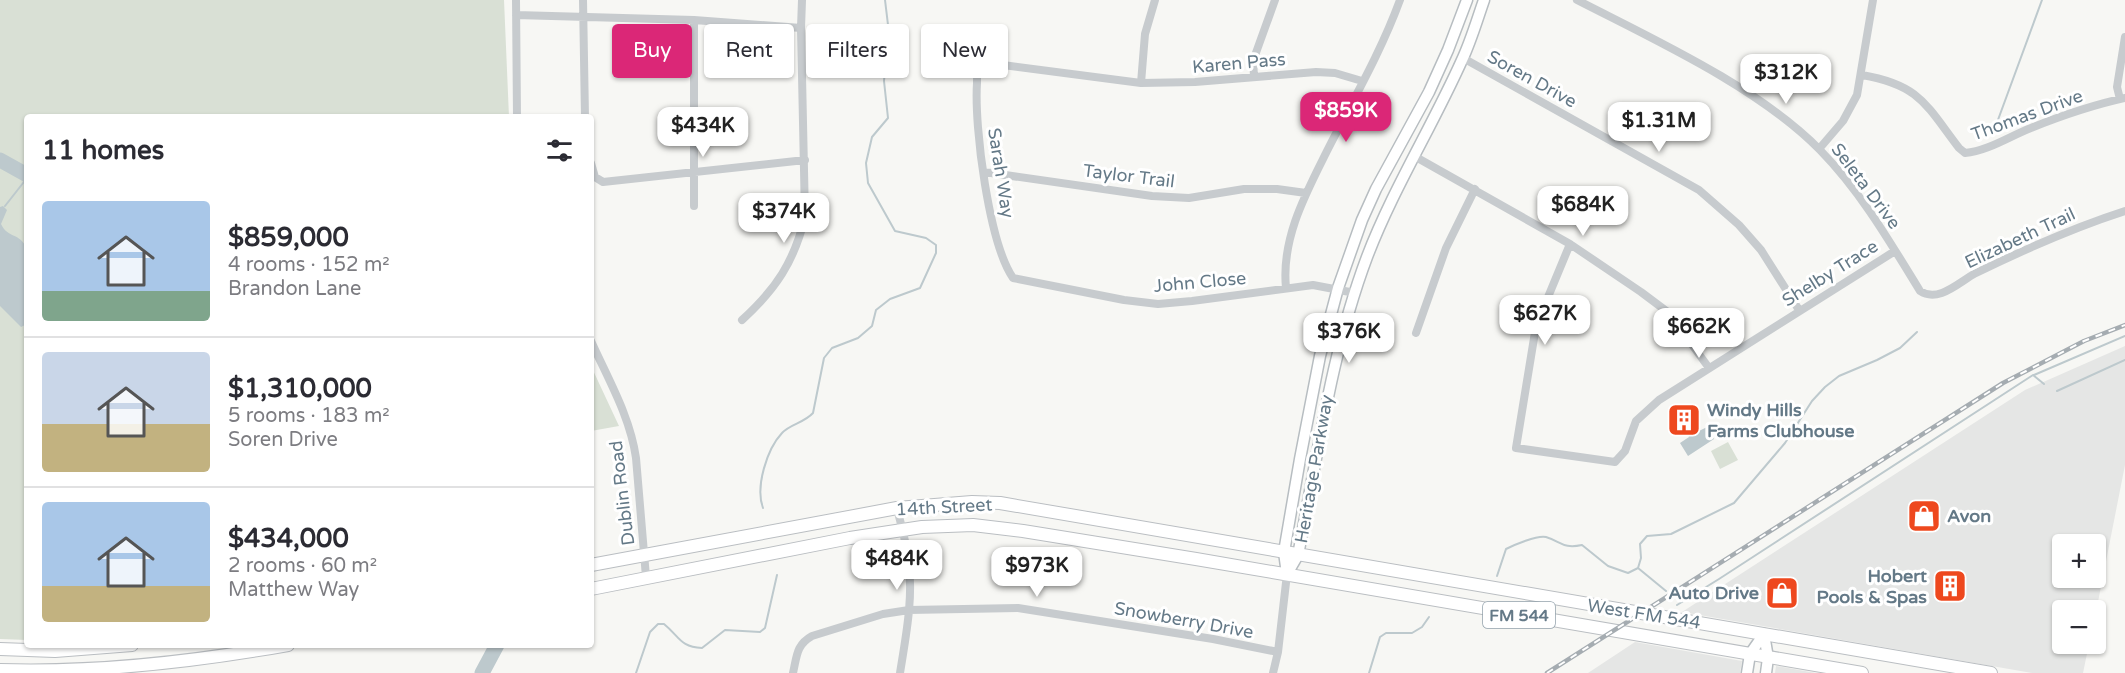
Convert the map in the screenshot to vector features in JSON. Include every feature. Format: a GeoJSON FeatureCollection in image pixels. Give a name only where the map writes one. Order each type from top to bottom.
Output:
{"type":"FeatureCollection","features":[{"type":"Feature","properties":{"kind":"main road","name":"Heritage Parkway"},"geometry":{"type":"LineString","coordinates":[[1287,574],[1284,552],[1313,389],[1338,288],[1362,220],[1387,168],[1429,92],[1467,0]]}},
{"type":"Feature","properties":{"kind":"main road","name":"Heritage Parkway"},"geometry":{"type":"LineString","coordinates":[[1287,574],[1298,555],[1328,392],[1355,293],[1378,228],[1463,58],[1484,0]]}},
{"type":"Feature","properties":{"kind":"main road"},"geometry":{"type":"LineString","coordinates":[[1313,389],[1328,392]]}},
{"type":"Feature","properties":{"kind":"main road","name":"14th Street"},"geometry":{"type":"LineString","coordinates":[[594,565],[897,508],[972,502],[1000,503],[1298,555]]}},
{"type":"Feature","properties":{"kind":"main road","name":"14th Street"},"geometry":{"type":"LineString","coordinates":[[594,587],[850,538],[932,527],[985,526],[1287,574]]}},
{"type":"Feature","properties":{"kind":"main road","name":"West FM 544"},"geometry":{"type":"LineString","coordinates":[[1298,555],[1986,673]]}},
{"type":"Feature","properties":{"kind":"main road","name":"West FM 544"},"geometry":{"type":"LineString","coordinates":[[1287,574],[1862,673]]}},
{"type":"Feature","properties":{"kind":"main road"},"geometry":{"type":"LineString","coordinates":[[1747,673],[1750,654],[1764,634]]}},
{"type":"Feature","properties":{"kind":"main road"},"geometry":{"type":"LineString","coordinates":[[1764,634],[1768,658],[1766,673]]}},
{"type":"Feature","properties":{"kind":"main road"},"geometry":{"type":"LineString","coordinates":[[0,649],[55,651],[94,648]]}},
{"type":"Feature","properties":{"kind":"main road"},"geometry":{"type":"LineString","coordinates":[[0,670],[56,673],[158,667],[270,648]]}},
{"type":"Feature","properties":{"kind":"street"},"geometry":{"type":"LineString","coordinates":[[516,0],[517,114]]}},
{"type":"Feature","properties":{"kind":"street"},"geometry":{"type":"LineString","coordinates":[[583,0],[585,114]]}},
{"type":"Feature","properties":{"kind":"street"},"geometry":{"type":"LineString","coordinates":[[742,320],[762,302],[790,263],[805,217],[802,0]]}},
{"type":"Feature","properties":{"kind":"street"},"geometry":{"type":"LineString","coordinates":[[1141,83],[1145,34],[1155,0]]}},
{"type":"Feature","properties":{"kind":"street"},"geometry":{"type":"LineString","coordinates":[[1254,76],[1253,61],[1275,0]]}},
{"type":"Feature","properties":{"kind":"street"},"geometry":{"type":"LineString","coordinates":[[1286,288],[1285,262],[1288,242],[1306,193],[1390,26],[1400,0]]}},
{"type":"Feature","properties":{"kind":"street","name":"Seleta Drive"},"geometry":{"type":"LineString","coordinates":[[1577,0],[1734,84],[1769,108],[1819,149],[1856,191],[1920,291],[1930,296]]}},
{"type":"Feature","properties":{"kind":"street"},"geometry":{"type":"LineString","coordinates":[[1819,149],[1849,112],[1857,95],[1873,0]]}},
{"type":"Feature","properties":{"kind":"street"},"geometry":{"type":"LineString","coordinates":[[516,15],[693,20],[801,28]]}},
{"type":"Feature","properties":{"kind":"street"},"geometry":{"type":"LineString","coordinates":[[693,20],[694,206]]}},
{"type":"Feature","properties":{"kind":"street"},"geometry":{"type":"LineString","coordinates":[[2122,98],[2117,87],[2125,37]]}},
{"type":"Feature","properties":{"kind":"street","name":"Soren Drive"},"geometry":{"type":"LineString","coordinates":[[1463,58],[1699,190],[1739,225],[1761,250],[1799,310]]}},
{"type":"Feature","properties":{"kind":"street","name":"Karen Pass"},"geometry":{"type":"LineString","coordinates":[[1008,66],[1141,83],[1165,84],[1316,72],[1335,73],[1362,81]]}},
{"type":"Feature","properties":{"kind":"street","name":"Thomas Drive"},"geometry":{"type":"LineString","coordinates":[[1862,75],[1888,81],[1911,91],[1926,105],[1965,153],[1982,149],[2031,128],[2122,98]]}},
{"type":"Feature","properties":{"kind":"street","name":"Sarah Way"},"geometry":{"type":"LineString","coordinates":[[977,78],[976,100],[984,172],[994,232],[1008,271],[1013,278]]}},
{"type":"Feature","properties":{"kind":"street"},"geometry":{"type":"LineString","coordinates":[[1414,156],[1570,244],[1669,313],[1709,368]]}},
{"type":"Feature","properties":{"kind":"street"},"geometry":{"type":"LineString","coordinates":[[594,174],[600,182],[805,160]]}},
{"type":"Feature","properties":{"kind":"street","name":"Taylor Trail"},"geometry":{"type":"LineString","coordinates":[[984,172],[1152,196],[1189,198],[1244,189],[1277,189],[1306,193]]}},
{"type":"Feature","properties":{"kind":"street"},"geometry":{"type":"LineString","coordinates":[[1416,333],[1446,248],[1475,189]]}},
{"type":"Feature","properties":{"kind":"street","name":"Elizabeth Trail"},"geometry":{"type":"LineString","coordinates":[[1930,296],[1939,294],[2052,237],[2125,211]]}},
{"type":"Feature","properties":{"kind":"street","name":"Shelby Trace"},"geometry":{"type":"LineString","coordinates":[[1570,244],[1536,326],[1516,448],[1615,462],[1625,451],[1632,430],[1641,415],[1659,400],[1895,251]]}},
{"type":"Feature","properties":{"kind":"street","name":"John Close"},"geometry":{"type":"LineString","coordinates":[[1013,278],[1124,300],[1158,304],[1192,302],[1313,285],[1355,293]]}},
{"type":"Feature","properties":{"kind":"street","name":"Dublin Road"},"geometry":{"type":"LineString","coordinates":[[594,348],[621,406],[632,438],[636,458],[646,577]]}},
{"type":"Feature","properties":{"kind":"street"},"geometry":{"type":"LineString","coordinates":[[897,508],[908,558],[909,610],[900,673]]}},
{"type":"Feature","properties":{"kind":"street"},"geometry":{"type":"LineString","coordinates":[[1273,673],[1278,652],[1287,574]]}},
{"type":"Feature","properties":{"kind":"street","name":"Snowberry Drive"},"geometry":{"type":"LineString","coordinates":[[793,673],[802,642],[812,636],[883,614],[909,610],[1018,608],[1213,639],[1278,652]]}},
{"type":"Feature","properties":{"kind":"shaded area"},"geometry":{"type":"Polygon","coordinates":[[[0,0],[504,0],[509,114],[24,114],[24,640],[0,639],[0,0]]]}},
{"type":"Feature","properties":{"kind":"shaded area"},"geometry":{"type":"Polygon","coordinates":[[[3,206],[7,210],[1,224],[4,229],[24,244],[24,326],[21,327],[0,306],[0,207],[3,206]]]}},
{"type":"Feature","properties":{"kind":"shaded area"},"geometry":{"type":"Polygon","coordinates":[[[2125,346],[2125,465],[2106,561],[2106,534],[2052,534],[2052,588],[2101,588],[2098,600],[2052,600],[2052,654],[2087,654],[2083,673],[2032,673],[1682,612],[2025,390],[2125,346]]]}},
{"type":"Feature","properties":{"kind":"shaded area"},"geometry":{"type":"Polygon","coordinates":[[[594,372],[619,426],[594,430],[594,372]]]}},
{"type":"Feature","properties":{"kind":"shaded area"},"geometry":{"type":"Polygon","coordinates":[[[1707,427],[1714,439],[1688,456],[1680,443],[1689,437],[1687,433],[1694,429],[1697,432],[1707,427]]]}},
{"type":"Feature","properties":{"kind":"shaded area"},"geometry":{"type":"Polygon","coordinates":[[[1728,442],[1738,460],[1720,469],[1711,451],[1728,442]]]}},
{"type":"Feature","properties":{"kind":"shaded area"},"geometry":{"type":"Polygon","coordinates":[[[1635,642],[1742,661],[1740,673],[1588,673],[1635,642]]]}},
{"type":"Feature","properties":{"kind":"shaded area"},"geometry":{"type":"Polygon","coordinates":[[[1776,666],[1816,673],[1775,673],[1776,666]]]}},
{"type":"Feature","properties":{"kind":"waterway"},"geometry":{"type":"LineString","coordinates":[[763,508],[760,490],[767,458],[782,433],[813,413],[824,358],[832,348],[858,338],[872,326],[876,310],[890,299],[920,288],[936,253],[936,245],[926,238],[895,231],[868,183],[866,163],[872,137],[888,118],[884,81],[885,70],[892,58],[885,0]]}},
{"type":"Feature","properties":{"kind":"waterway"},"geometry":{"type":"LineString","coordinates":[[1995,128],[2042,0]]}},
{"type":"Feature","properties":{"kind":"waterway"},"geometry":{"type":"LineString","coordinates":[[0,160],[24,173]]}},
{"type":"Feature","properties":{"kind":"waterway"},"geometry":{"type":"LineString","coordinates":[[5,206],[24,182]]}},
{"type":"Feature","properties":{"kind":"waterway"},"geometry":{"type":"LineString","coordinates":[[1497,576],[1506,549],[1537,537],[1546,537],[1566,546],[1582,545],[1608,566],[1628,573],[1638,568],[1641,558],[1640,544],[1647,536],[1671,534],[1734,503],[1785,443],[1812,401],[1825,387],[1839,376],[1900,348],[1917,332]]}},
{"type":"Feature","properties":{"kind":"waterway"},"geometry":{"type":"LineString","coordinates":[[2034,375],[2125,336]]}},
{"type":"Feature","properties":{"kind":"waterway"},"geometry":{"type":"LineString","coordinates":[[2057,391],[2125,360]]}},
{"type":"Feature","properties":{"kind":"waterway"},"geometry":{"type":"LineString","coordinates":[[1677,605],[2033,375],[2044,384]]}},
{"type":"Feature","properties":{"kind":"waterway"},"geometry":{"type":"LineString","coordinates":[[1638,568],[1666,591]]}},
{"type":"Feature","properties":{"kind":"waterway"},"geometry":{"type":"LineString","coordinates":[[636,673],[650,632],[658,624],[664,624],[689,646],[702,648],[725,630],[760,632],[765,628],[777,575]]}},
{"type":"Feature","properties":{"kind":"waterway"},"geometry":{"type":"LineString","coordinates":[[1369,673],[1380,637],[1386,633],[1412,633],[1422,627],[1429,617]]}},
{"type":"Feature","properties":{"kind":"waterway"},"geometry":{"type":"LineString","coordinates":[[482,673],[495,648]]}},
{"type":"Feature","properties":{"kind":"railway"},"geometry":{"type":"LineString","coordinates":[[1547,673],[2003,383],[2084,341],[2125,325]]}},
{"type":"Feature","properties":{"kind":"place","name":"Windy Hills Farms Clubhouse"},"geometry":{"type":"Point","coordinates":[1684,420]}},
{"type":"Feature","properties":{"kind":"place","name":"Avon"},"geometry":{"type":"Point","coordinates":[1924,516]}},
{"type":"Feature","properties":{"kind":"place","name":"Hobert Pools & Spas"},"geometry":{"type":"Point","coordinates":[1950,586]}},
{"type":"Feature","properties":{"kind":"place","name":"Auto Drive"},"geometry":{"type":"Point","coordinates":[1782,593]}}]}
